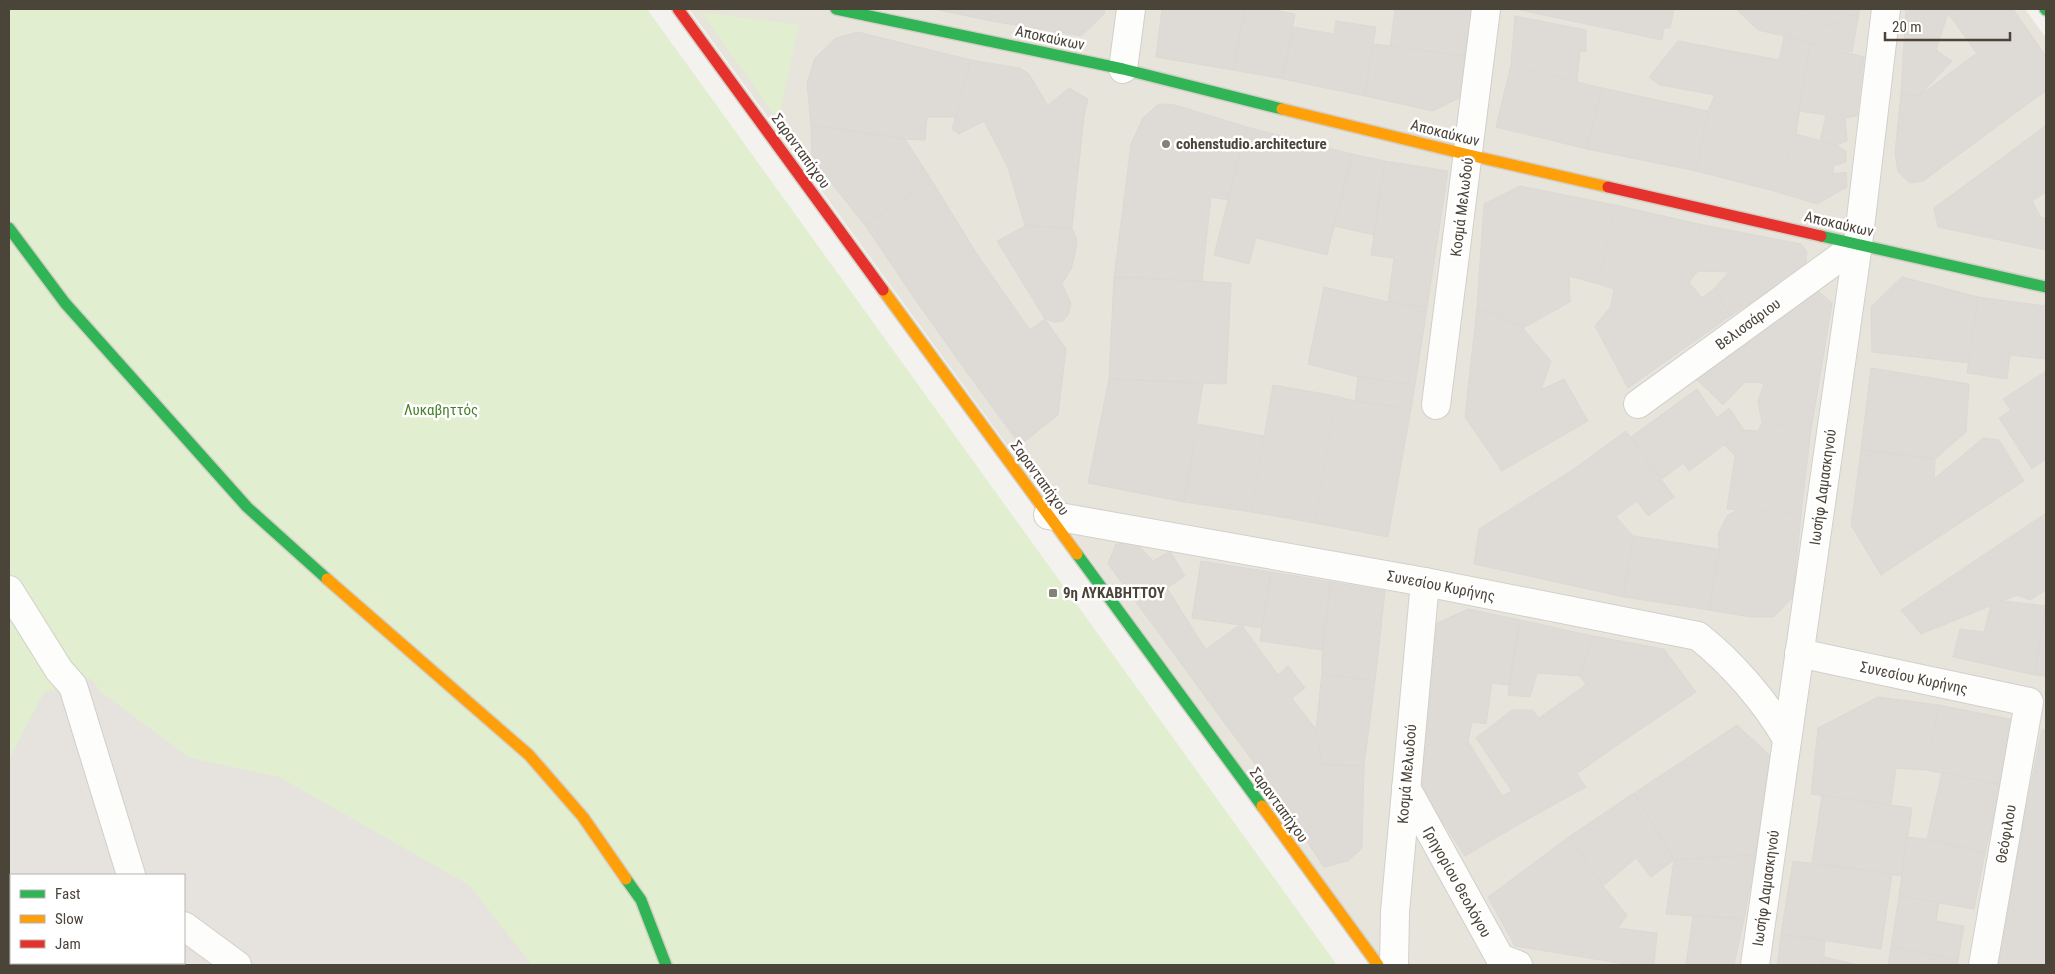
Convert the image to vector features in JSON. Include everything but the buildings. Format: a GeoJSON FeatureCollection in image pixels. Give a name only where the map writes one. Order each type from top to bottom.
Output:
{"type":"FeatureCollection","features":[{"type":"Feature","properties":{"kind":"street","name":"Σαρανταπήχου"},"geometry":{"type":"LineString","coordinates":[[678,9],[1378,965]]}},
{"type":"Feature","properties":{"kind":"street","name":"Αποκαύκων"},"geometry":{"type":"LineString","coordinates":[[836,9],[1123,69],[1469,154],[2046,287]]}},
{"type":"Feature","properties":{"kind":"street"},"geometry":{"type":"LineString","coordinates":[[1123,69],[1131,9]]}},
{"type":"Feature","properties":{"kind":"street","name":"Κοσμά Μελωδού"},"geometry":{"type":"LineString","coordinates":[[1436,405],[1486,9]]}},
{"type":"Feature","properties":{"kind":"street","name":"Ιωσήφ Δαμασκηνού"},"geometry":{"type":"LineString","coordinates":[[1755,965],[1858,244],[1886,9]]}},
{"type":"Feature","properties":{"kind":"street"},"geometry":{"type":"LineString","coordinates":[[9,228],[64,303],[98,338],[248,507],[425,666],[529,755],[583,817],[641,900],[666,965]]}},
{"type":"Feature","properties":{"kind":"street","name":"Βελισσάριου"},"geometry":{"type":"LineString","coordinates":[[1638,404],[1858,244]]}},
{"type":"Feature","properties":{"kind":"street","name":"Συνεσίου Κυρήνης"},"geometry":{"type":"LineString","coordinates":[[1048,515],[1425,582],[1698,636],[1714,649],[1774,716],[1787,739]]}},
{"type":"Feature","properties":{"kind":"street","name":"Κοσμά Μελωδού"},"geometry":{"type":"LineString","coordinates":[[1394,965],[1395,912],[1425,582]]}},
{"type":"Feature","properties":{"kind":"street"},"geometry":{"type":"LineString","coordinates":[[9,590],[60,670],[74,686],[131,874]]}},
{"type":"Feature","properties":{"kind":"street","name":"Συνεσίου Κυρήνης"},"geometry":{"type":"LineString","coordinates":[[1799,653],[2029,702]]}},
{"type":"Feature","properties":{"kind":"street","name":"Θεόφιλου"},"geometry":{"type":"LineString","coordinates":[[1983,965],[2029,702]]}},
{"type":"Feature","properties":{"kind":"street","name":"Γρηγορίου Θεολόγου"},"geometry":{"type":"LineString","coordinates":[[1406,788],[1500,958],[1518,965]]}},
{"type":"Feature","properties":{"kind":"street"},"geometry":{"type":"LineString","coordinates":[[185,927],[237,965]]}},
{"type":"Feature","properties":{"kind":"shaded area"},"geometry":{"type":"Polygon","coordinates":[[[689,9],[2025,9],[2046,38],[2046,965],[1386,965],[689,9]]]}},
{"type":"Feature","properties":{"kind":"shaded area"},"geometry":{"type":"Polygon","coordinates":[[[91,678],[101,692],[190,758],[279,777],[469,885],[532,965],[9,965],[9,759],[44,692],[73,686],[91,678]]]}},
{"type":"Feature","properties":{"kind":"green space","name":"Λυκαβηττός"},"geometry":{"type":"Polygon","coordinates":[[[9,9],[647,9],[1337,965],[9,965],[9,9]]]}},
{"type":"Feature","properties":{"kind":"green space"},"geometry":{"type":"Polygon","coordinates":[[[701,12],[799,25],[778,120],[701,12]]]}},
{"type":"Feature","properties":{"kind":"traffic: fast"},"geometry":{"type":"LineString","coordinates":[[836,9],[1123,69],[1282,109]]}},
{"type":"Feature","properties":{"kind":"traffic: fast"},"geometry":{"type":"LineString","coordinates":[[9,228],[65,303],[247,507],[327,579]]}},
{"type":"Feature","properties":{"kind":"traffic: fast"},"geometry":{"type":"LineString","coordinates":[[1821,236],[2046,287]]}},
{"type":"Feature","properties":{"kind":"traffic: fast"},"geometry":{"type":"LineString","coordinates":[[1077,554],[1262,806]]}},
{"type":"Feature","properties":{"kind":"traffic: fast"},"geometry":{"type":"LineString","coordinates":[[626,879],[641,900],[666,965]]}},
{"type":"Feature","properties":{"kind":"traffic: slow"},"geometry":{"type":"LineString","coordinates":[[1282,109],[1608,187]]}},
{"type":"Feature","properties":{"kind":"traffic: slow"},"geometry":{"type":"LineString","coordinates":[[883,290],[1077,554]]}},
{"type":"Feature","properties":{"kind":"traffic: slow"},"geometry":{"type":"LineString","coordinates":[[327,579],[529,755],[583,817],[626,879]]}},
{"type":"Feature","properties":{"kind":"traffic: slow"},"geometry":{"type":"LineString","coordinates":[[1262,806],[1378,965]]}},
{"type":"Feature","properties":{"kind":"traffic: jam"},"geometry":{"type":"LineString","coordinates":[[678,9],[883,290]]}},
{"type":"Feature","properties":{"kind":"traffic: jam"},"geometry":{"type":"LineString","coordinates":[[1608,187],[1821,236]]}},
{"type":"Feature","properties":{"kind":"place","name":"cohenstudio.architecture"},"geometry":{"type":"Point","coordinates":[1166,144]}},
{"type":"Feature","properties":{"kind":"place","name":"9η ΛΥΚΑΒΗΤΤΟΥ"},"geometry":{"type":"Point","coordinates":[1053,593]}}]}
